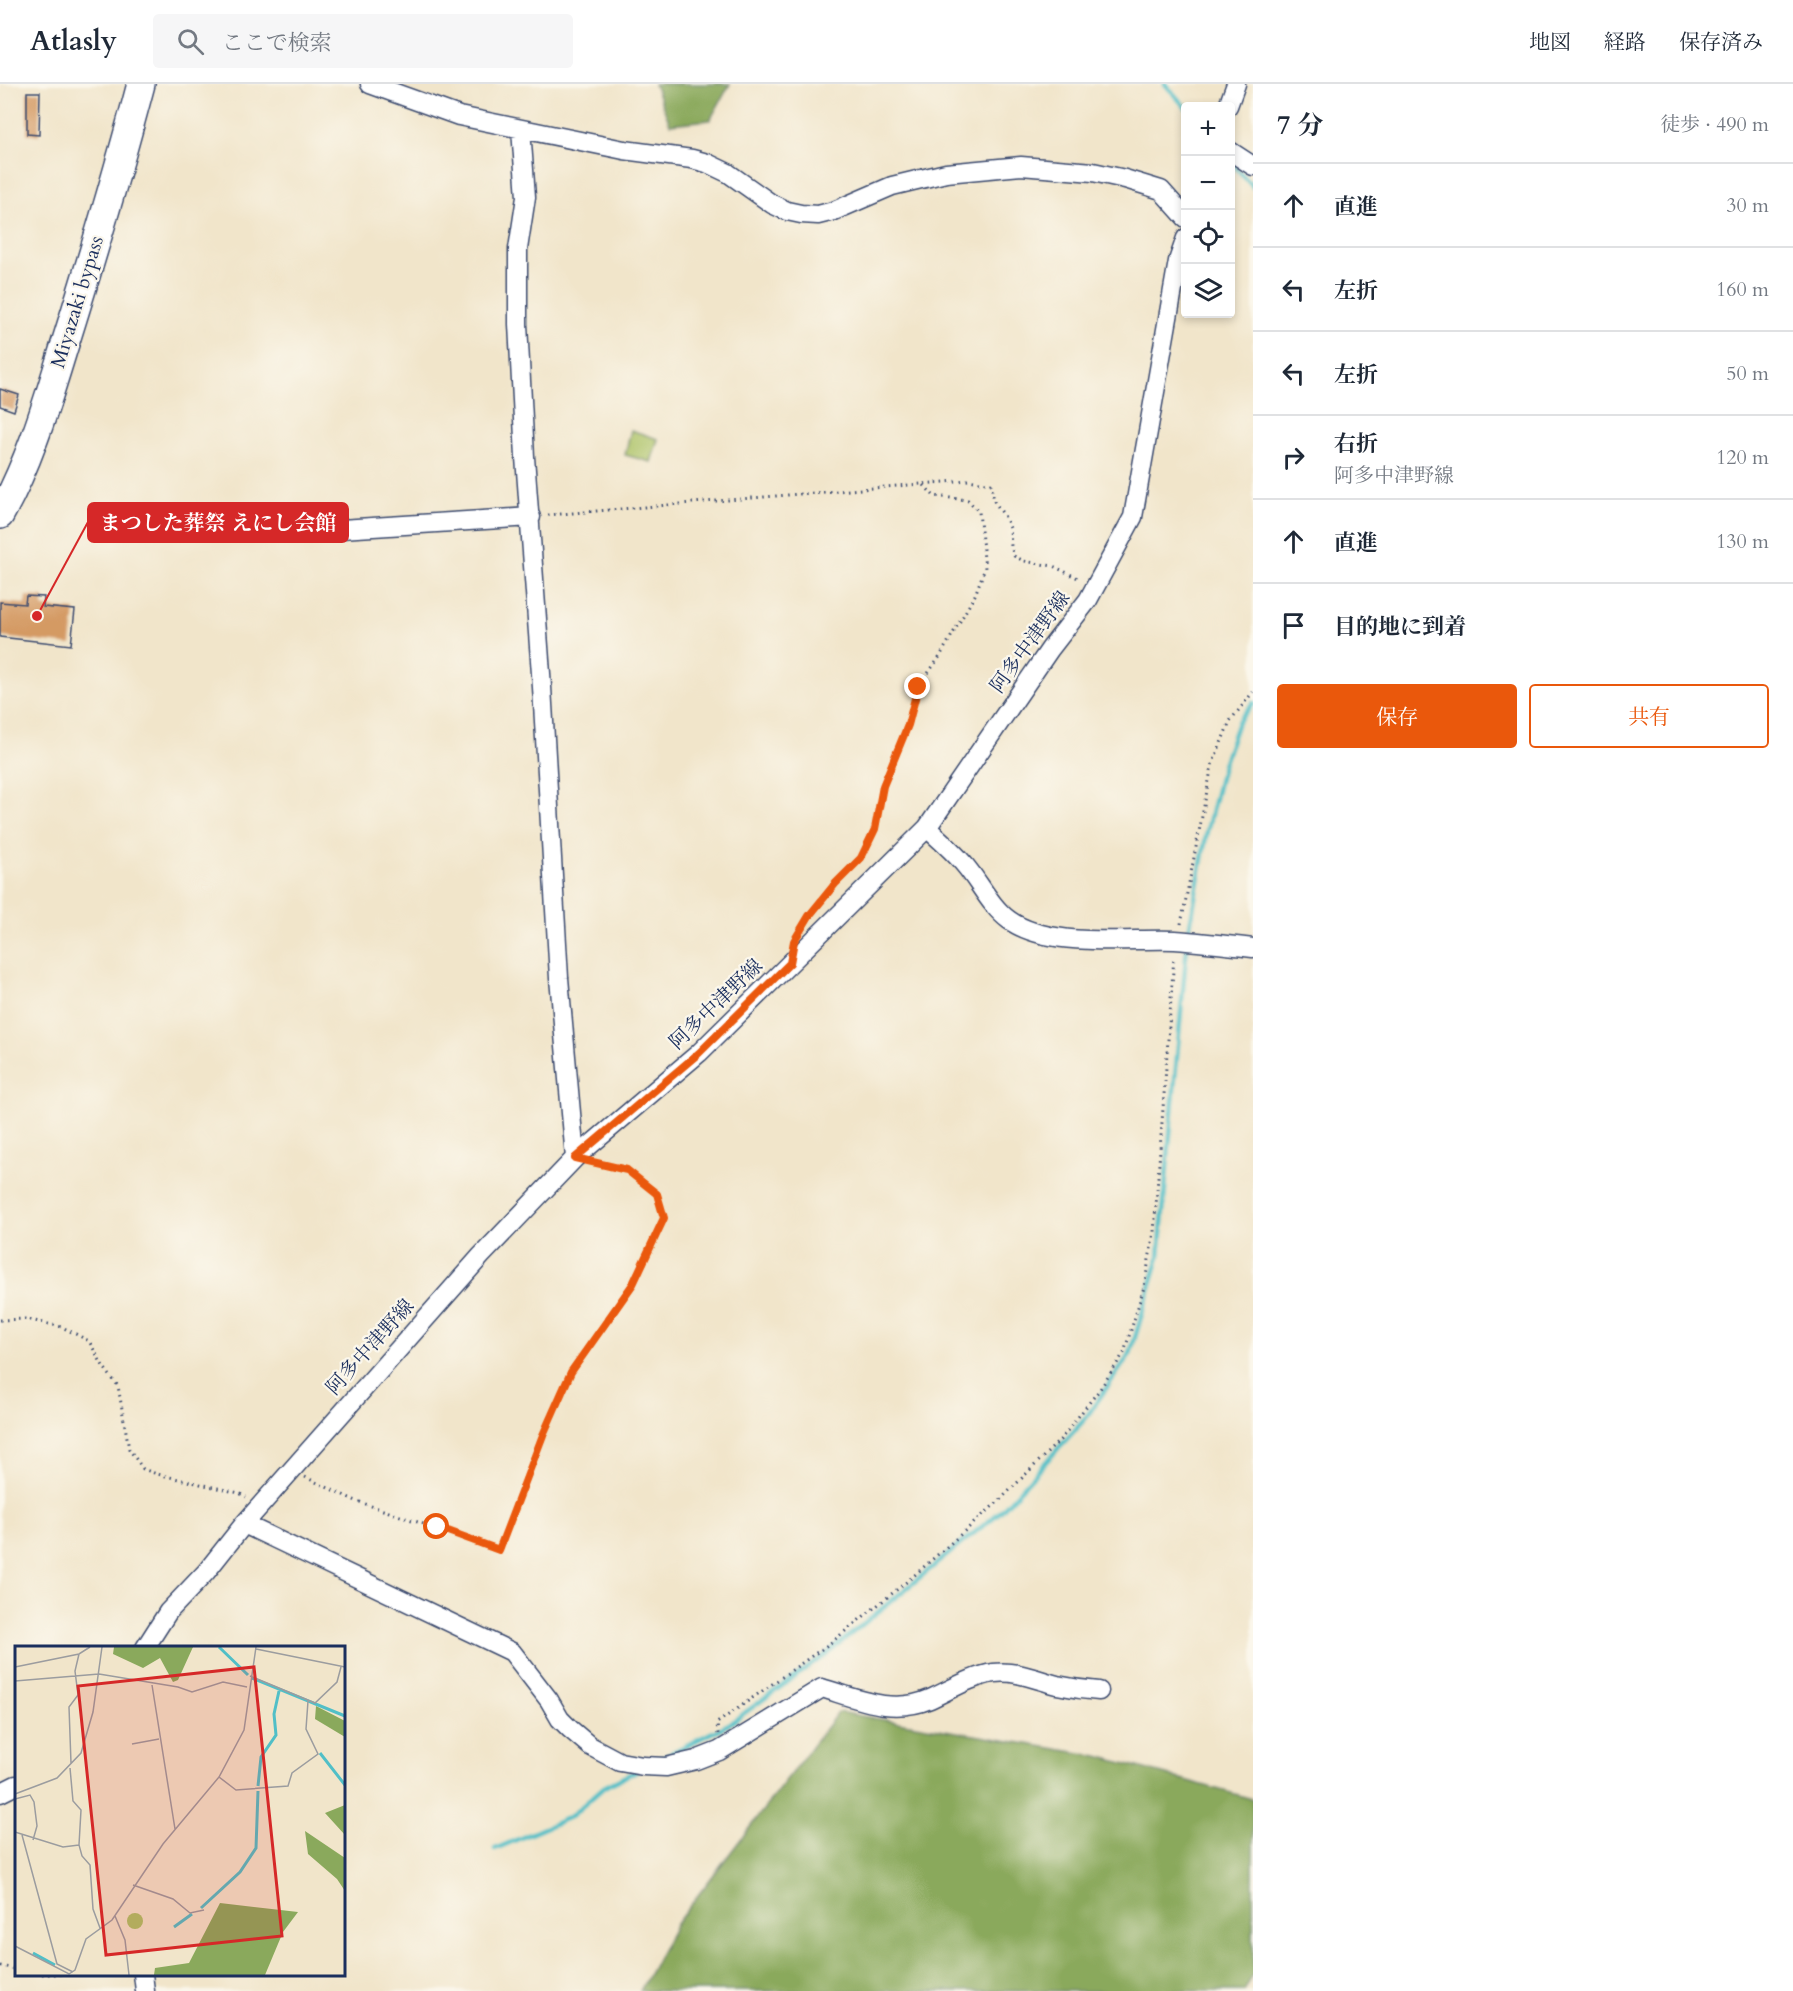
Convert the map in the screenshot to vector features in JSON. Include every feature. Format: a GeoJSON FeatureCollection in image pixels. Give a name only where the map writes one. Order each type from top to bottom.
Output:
{"type":"FeatureCollection","features":[{"type":"Feature","properties":{"kind":"highway","name":"Miyazaki bypass"},"geometry":{"type":"LineString","coordinates":[[0,515],[20,473],[41,418],[89,266],[141,84]]}},
{"type":"Feature","properties":{"kind":"street"},"geometry":{"type":"LineString","coordinates":[[370,84],[459,116],[624,150],[707,163],[733,177],[772,204],[801,214],[818,215],[834,211],[892,186],[946,173],[1021,166],[1093,172],[1125,179],[1161,190],[1181,213]]}},
{"type":"Feature","properties":{"kind":"street"},"geometry":{"type":"LineString","coordinates":[[1229,102],[1236,84]]}},
{"type":"Feature","properties":{"kind":"street"},"geometry":{"type":"LineString","coordinates":[[521,129],[526,197],[518,249],[518,324],[525,458],[531,517],[559,978],[575,1158]]}},
{"type":"Feature","properties":{"kind":"street"},"geometry":{"type":"LineString","coordinates":[[1235,154],[1253,166]]}},
{"type":"Feature","properties":{"kind":"street","name":"阿多中津野線"},"geometry":{"type":"LineString","coordinates":[[146,1646],[168,1612],[206,1572],[244,1524],[481,1256],[575,1158],[699,1053],[927,828],[1096,586],[1133,517],[1181,251]]}},
{"type":"Feature","properties":{"kind":"street"},"geometry":{"type":"LineString","coordinates":[[341,529],[531,517]]}},
{"type":"Feature","properties":{"kind":"street"},"geometry":{"type":"LineString","coordinates":[[927,828],[963,862],[996,907],[1020,927],[1049,936],[1071,938],[1175,940],[1253,948]]}},
{"type":"Feature","properties":{"kind":"street"},"geometry":{"type":"LineString","coordinates":[[244,1524],[512,1652],[549,1700],[560,1719],[590,1746],[620,1762],[666,1767],[689,1762],[719,1751],[822,1688],[857,1700],[899,1706],[927,1701],[968,1682],[995,1673],[1011,1673],[1057,1685],[1099,1691]]}},
{"type":"Feature","properties":{"kind":"street"},"geometry":{"type":"LineString","coordinates":[[0,1793],[15,1786]]}},
{"type":"Feature","properties":{"kind":"street"},"geometry":{"type":"LineString","coordinates":[[143,1976],[145,1991]]}},
{"type":"Feature","properties":{"kind":"path"},"geometry":{"type":"LineString","coordinates":[[531,517],[956,480],[991,484],[994,501],[1010,528],[1011,548],[1014,556],[1024,561],[1053,566],[1096,586]]}},
{"type":"Feature","properties":{"kind":"path"},"geometry":{"type":"LineString","coordinates":[[799,932],[835,884],[861,858],[875,829],[883,786],[908,725],[918,687],[939,658],[975,595],[985,568],[979,512],[968,500],[934,496],[923,484]]}},
{"type":"Feature","properties":{"kind":"path"},"geometry":{"type":"LineString","coordinates":[[719,1751],[717,1723],[833,1641],[910,1579],[1000,1500],[1060,1440],[1100,1389],[1124,1353],[1144,1287],[1154,1232],[1175,940],[1182,920],[1212,765],[1230,721],[1253,692]]}},
{"type":"Feature","properties":{"kind":"path"},"geometry":{"type":"LineString","coordinates":[[292,1470],[354,1500],[499,1550],[543,1435],[571,1372],[633,1284],[664,1218],[657,1194],[627,1170],[575,1158]]}},
{"type":"Feature","properties":{"kind":"path"},"geometry":{"type":"LineString","coordinates":[[0,1320],[26,1319],[62,1327],[89,1341],[118,1386],[129,1449],[142,1469],[239,1493],[261,1506]]}},
{"type":"Feature","properties":{"kind":"path"},"geometry":{"type":"LineString","coordinates":[[0,1966],[15,1970]]}},
{"type":"Feature","properties":{"kind":"green space"},"geometry":{"type":"Polygon","coordinates":[[[654,84],[730,84],[710,120],[670,124],[654,84]]]}},
{"type":"Feature","properties":{"kind":"green space"},"geometry":{"type":"Polygon","coordinates":[[[631,430],[658,439],[651,462],[625,455],[631,430]]]}},
{"type":"Feature","properties":{"kind":"green space"},"geometry":{"type":"Polygon","coordinates":[[[838,1712],[1098,1756],[1253,1799],[1253,1975],[1244,1991],[640,1991],[676,1924],[838,1712]]]}},
{"type":"Feature","properties":{"kind":"building"},"geometry":{"type":"Polygon","coordinates":[[[27,92],[40,92],[39,135],[27,134],[27,92]]]}},
{"type":"Feature","properties":{"kind":"building"},"geometry":{"type":"Polygon","coordinates":[[[0,389],[19,395],[14,411],[0,406],[0,389]]]}},
{"type":"Feature","properties":{"kind":"building"},"geometry":{"type":"Polygon","coordinates":[[[26,596],[44,597],[43,607],[75,610],[71,645],[0,637],[0,602],[25,604],[26,596]]]}},
{"type":"Feature","properties":{"kind":"waterway"},"geometry":{"type":"LineString","coordinates":[[1165,84],[1181,102]]}},
{"type":"Feature","properties":{"kind":"waterway"},"geometry":{"type":"LineString","coordinates":[[1235,167],[1253,187]]}},
{"type":"Feature","properties":{"kind":"waterway"},"geometry":{"type":"LineString","coordinates":[[1188,937],[1207,831],[1223,765],[1238,722],[1253,703]]}},
{"type":"Feature","properties":{"kind":"waterway"},"geometry":{"type":"LineString","coordinates":[[657,1760],[729,1724],[824,1656],[1001,1511],[1085,1419],[1130,1354],[1159,1257],[1187,945]]}},
{"type":"Feature","properties":{"kind":"waterway"},"geometry":{"type":"LineString","coordinates":[[495,1849],[570,1817],[604,1787],[636,1771]]}},
{"type":"Feature","properties":{"kind":"place","name":"まつした葬祭 えにし会館"},"geometry":{"type":"Point","coordinates":[37,616]}},
{"type":"Feature","properties":{"kind":"route"},"geometry":{"type":"LineString","coordinates":[[437,1527],[499,1550],[543,1435],[571,1372],[633,1284],[664,1218],[657,1194],[627,1170],[575,1158],[699,1053],[790,963],[794,941],[809,916],[835,884],[861,858],[875,829],[883,786],[908,725],[918,687]]}}]}
